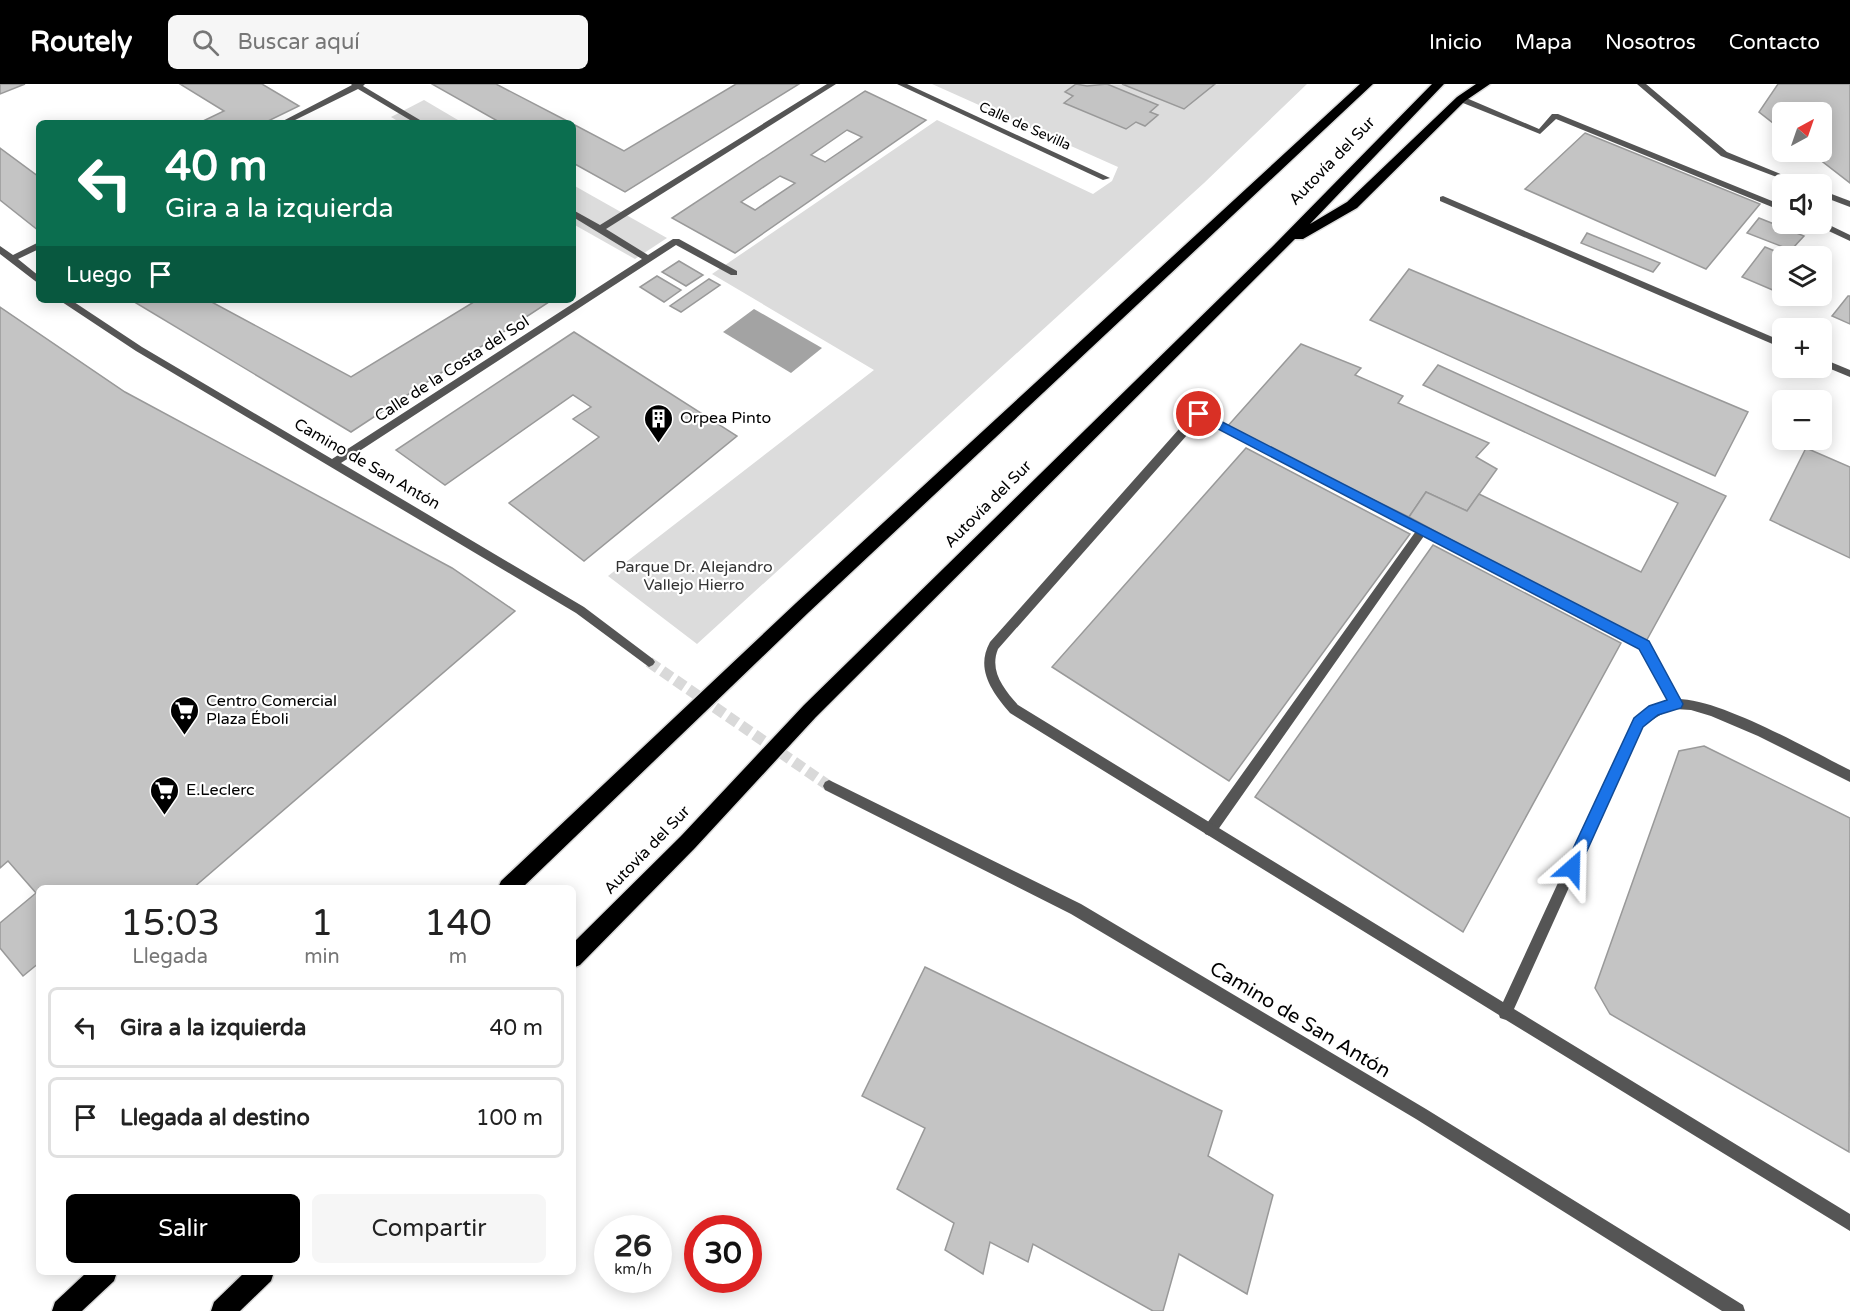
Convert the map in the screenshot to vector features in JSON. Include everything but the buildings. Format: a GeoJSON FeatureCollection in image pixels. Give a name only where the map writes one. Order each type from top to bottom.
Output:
{"type":"FeatureCollection","features":[{"type":"Feature","properties":{"kind":"highway","name":"Autovía del Sur"},"geometry":{"type":"LineString","coordinates":[[511,885],[802,608],[1367,84]]}},
{"type":"Feature","properties":{"kind":"highway","name":"Autovía del Sur"},"geometry":{"type":"LineString","coordinates":[[576,955],[688,842],[810,711],[1279,248],[1438,84]]}},
{"type":"Feature","properties":{"kind":"highway"},"geometry":{"type":"LineString","coordinates":[[1279,248],[1352,205],[1461,99],[1484,84]]}},
{"type":"Feature","properties":{"kind":"highway"},"geometry":{"type":"LineString","coordinates":[[64,1311],[102,1275]]}},
{"type":"Feature","properties":{"kind":"highway"},"geometry":{"type":"LineString","coordinates":[[224,1311],[259,1275]]}},
{"type":"Feature","properties":{"kind":"street"},"geometry":{"type":"LineString","coordinates":[[600,229],[832,84]]}},
{"type":"Feature","properties":{"kind":"street","name":"Calle de Sevilla"},"geometry":{"type":"LineString","coordinates":[[901,84],[1106,178]]}},
{"type":"Feature","properties":{"kind":"street"},"geometry":{"type":"LineString","coordinates":[[1641,84],[1724,154],[1775,174]]}},
{"type":"Feature","properties":{"kind":"street"},"geometry":{"type":"LineString","coordinates":[[289,120],[358,85],[416,120]]}},
{"type":"Feature","properties":{"kind":"street"},"geometry":{"type":"LineString","coordinates":[[1461,99],[1540,132],[1555,116],[1772,204]]}},
{"type":"Feature","properties":{"kind":"street"},"geometry":{"type":"LineString","coordinates":[[1832,197],[1850,204]]}},
{"type":"Feature","properties":{"kind":"street"},"geometry":{"type":"LineString","coordinates":[[1443,199],[1772,341]]}},
{"type":"Feature","properties":{"kind":"street"},"geometry":{"type":"LineString","coordinates":[[576,215],[650,259]]}},
{"type":"Feature","properties":{"kind":"street"},"geometry":{"type":"LineString","coordinates":[[1832,229],[1850,238]]}},
{"type":"Feature","properties":{"kind":"street","name":"Calle de la Costa del Sol"},"geometry":{"type":"LineString","coordinates":[[332,464],[676,242],[734,273]]}},
{"type":"Feature","properties":{"kind":"street"},"geometry":{"type":"LineString","coordinates":[[12,259],[36,247]]}},
{"type":"Feature","properties":{"kind":"street"},"geometry":{"type":"LineString","coordinates":[[0,249],[36,279]]}},
{"type":"Feature","properties":{"kind":"street","name":"Camino de San Antón"},"geometry":{"type":"LineString","coordinates":[[69,303],[139,349],[580,610],[649,662]]}},
{"type":"Feature","properties":{"kind":"street"},"geometry":{"type":"LineString","coordinates":[[1832,366],[1850,374]]}},
{"type":"Feature","properties":{"kind":"street"},"geometry":{"type":"LineString","coordinates":[[1676,704],[1644,645],[1199,414],[1002,636],[990,653],[990,671],[998,691],[1014,709],[1505,1013],[1850,1223]]}},
{"type":"Feature","properties":{"kind":"street"},"geometry":{"type":"LineString","coordinates":[[1210,830],[1422,531]]}},
{"type":"Feature","properties":{"kind":"street"},"geometry":{"type":"LineString","coordinates":[[1505,1013],[1638,723],[1654,710],[1676,704],[1700,707],[1726,716],[1850,776]]}},
{"type":"Feature","properties":{"kind":"street","name":"Camino de San Antón"},"geometry":{"type":"LineString","coordinates":[[829,786],[1076,909],[1421,1114],[1737,1311]]}},
{"type":"Feature","properties":{"kind":"green space","name":"Parque Dr. Alejandro Vallejo Hierro"},"geometry":{"type":"Polygon","coordinates":[[[932,84],[1307,84],[1204,183],[697,644],[608,576],[874,370],[712,274],[937,120],[1093,194],[1112,181],[1118,167],[932,84]]]}},
{"type":"Feature","properties":{"kind":"green space"},"geometry":{"type":"Polygon","coordinates":[[[424,100],[458,120],[396,120],[391,117],[424,100]]]}},
{"type":"Feature","properties":{"kind":"green space"},"geometry":{"type":"Polygon","coordinates":[[[576,187],[667,238],[635,259],[576,226],[576,187]]]}},
{"type":"Feature","properties":{"kind":"shaded area"},"geometry":{"type":"Polygon","coordinates":[[[754,309],[822,348],[791,373],[723,332],[754,309]]]}},
{"type":"Feature","properties":{"kind":"tunnel"},"geometry":{"type":"LineString","coordinates":[[649,662],[829,786]]}},
{"type":"Feature","properties":{"kind":"place","name":"Orpea Pinto"},"geometry":{"type":"Point","coordinates":[659,444]}},
{"type":"Feature","properties":{"kind":"place","name":"Centro Comercial Plaza Éboli"},"geometry":{"type":"Point","coordinates":[185,736]}},
{"type":"Feature","properties":{"kind":"place","name":"E.Leclerc"},"geometry":{"type":"Point","coordinates":[165,816]}},
{"type":"Feature","properties":{"kind":"route"},"geometry":{"type":"LineString","coordinates":[[1199,414],[1644,645],[1676,704],[1654,710],[1638,723],[1572,868]]}}]}
